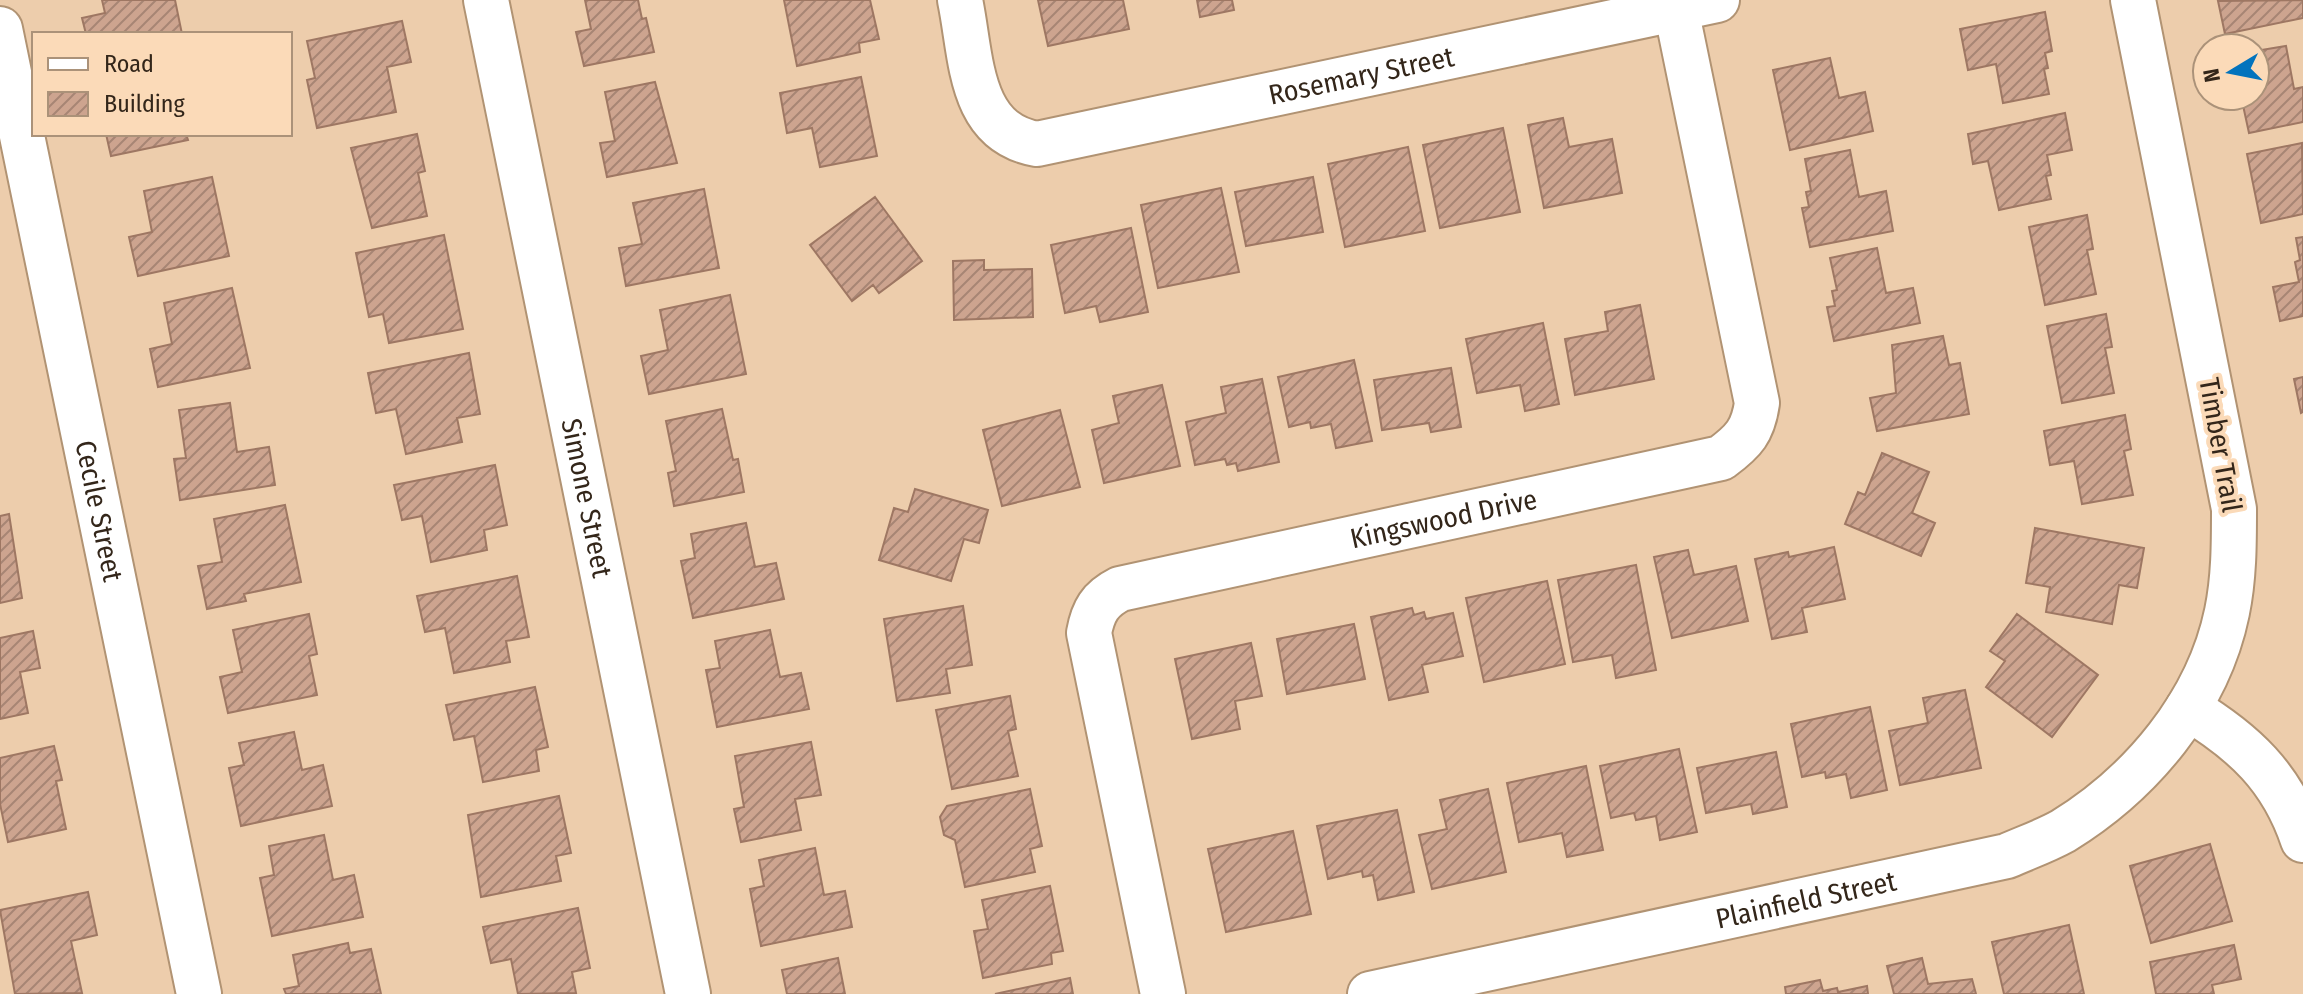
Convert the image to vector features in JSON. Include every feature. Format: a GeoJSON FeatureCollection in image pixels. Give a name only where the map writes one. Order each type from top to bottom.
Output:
{"type":"FeatureCollection","features":[{"type":"Feature","properties":{"kind":"street","name":"Simone Street"},"geometry":{"type":"LineString","coordinates":[[486,0],[688,994]]}},
{"type":"Feature","properties":{"kind":"street","name":"Rosemary Street"},"geometry":{"type":"LineString","coordinates":[[960,0],[983,110],[1009,136],[1037,144],[1696,4]]}},
{"type":"Feature","properties":{"kind":"street","name":"Timber Trail"},"geometry":{"type":"LineString","coordinates":[[2133,0],[2234,509],[2234,568],[2227,614],[2212,659],[2188,708]]}},
{"type":"Feature","properties":{"kind":"street","name":"Kingswood Drive"},"geometry":{"type":"LineString","coordinates":[[1163,994],[1089,633],[1092,616],[1099,604],[1120,589],[1721,458],[1745,440],[1753,428],[1757,403],[1696,4]]}},
{"type":"Feature","properties":{"kind":"street","name":"Cecile Street"},"geometry":{"type":"LineString","coordinates":[[0,29],[199,994]]}},
{"type":"Feature","properties":{"kind":"street"},"geometry":{"type":"LineString","coordinates":[[2188,708],[2252,752],[2276,780],[2294,811],[2303,840]]}},
{"type":"Feature","properties":{"kind":"street","name":"Plainfield Street"},"geometry":{"type":"LineString","coordinates":[[1370,994],[2007,856],[2060,832],[2109,799],[2151,759],[2188,708]]}},
{"type":"Feature","properties":{"kind":"building"},"geometry":{"type":"Polygon","coordinates":[[[102,0],[175,0],[182,32],[86,32],[82,18],[105,13],[102,0]]]}},
{"type":"Feature","properties":{"kind":"building"},"geometry":{"type":"Polygon","coordinates":[[[585,0],[638,0],[654,52],[584,66],[576,32],[591,29],[585,0]]]}},
{"type":"Feature","properties":{"kind":"building"},"geometry":{"type":"Polygon","coordinates":[[[784,0],[870,0],[879,39],[859,43],[860,52],[797,66],[784,0]]]}},
{"type":"Feature","properties":{"kind":"building"},"geometry":{"type":"Polygon","coordinates":[[[1038,0],[1123,0],[1129,29],[1048,46],[1038,0]]]}},
{"type":"Feature","properties":{"kind":"building"},"geometry":{"type":"Polygon","coordinates":[[[1197,0],[1232,0],[1234,10],[1200,17],[1197,0]]]}},
{"type":"Feature","properties":{"kind":"building"},"geometry":{"type":"Polygon","coordinates":[[[2303,0],[2303,18],[2225,32],[2218,1],[2303,0]]]}},
{"type":"Feature","properties":{"kind":"building"},"geometry":{"type":"Polygon","coordinates":[[[2045,12],[2052,51],[2045,53],[2048,68],[2044,69],[2049,94],[2003,103],[1996,64],[1968,70],[1960,29],[2045,12]]]}},
{"type":"Feature","properties":{"kind":"building"},"geometry":{"type":"Polygon","coordinates":[[[402,21],[411,62],[387,67],[396,112],[317,128],[307,80],[315,78],[307,41],[402,21]]]}},
{"type":"Feature","properties":{"kind":"building"},"geometry":{"type":"Polygon","coordinates":[[[2286,46],[2294,89],[2303,87],[2303,122],[2249,133],[2244,112],[2271,112],[2271,48],[2286,46]]]}},
{"type":"Feature","properties":{"kind":"building"},"geometry":{"type":"Polygon","coordinates":[[[1830,58],[1839,98],[1865,92],[1873,131],[1790,150],[1773,70],[1830,58]]]}},
{"type":"Feature","properties":{"kind":"building"},"geometry":{"type":"Polygon","coordinates":[[[861,77],[877,156],[820,167],[812,128],[787,133],[780,93],[861,77]]]}},
{"type":"Feature","properties":{"kind":"building"},"geometry":{"type":"Polygon","coordinates":[[[655,82],[677,163],[607,177],[600,143],[615,141],[605,92],[655,82]]]}},
{"type":"Feature","properties":{"kind":"building"},"geometry":{"type":"Polygon","coordinates":[[[2065,113],[2072,150],[2047,155],[2051,175],[2046,176],[2051,199],[1999,210],[1988,161],[1973,164],[1968,134],[2065,113]]]}},
{"type":"Feature","properties":{"kind":"building"},"geometry":{"type":"Polygon","coordinates":[[[1563,118],[1569,147],[1612,139],[1622,193],[1544,208],[1528,125],[1563,118]]]}},
{"type":"Feature","properties":{"kind":"building"},"geometry":{"type":"Polygon","coordinates":[[[1503,128],[1520,212],[1440,228],[1423,145],[1503,128]]]}},
{"type":"Feature","properties":{"kind":"building"},"geometry":{"type":"Polygon","coordinates":[[[417,134],[425,171],[418,173],[427,216],[372,228],[351,148],[417,134]]]}},
{"type":"Feature","properties":{"kind":"building"},"geometry":{"type":"Polygon","coordinates":[[[106,136],[187,136],[188,140],[111,156],[106,136]]]}},
{"type":"Feature","properties":{"kind":"building"},"geometry":{"type":"Polygon","coordinates":[[[2302,143],[2303,214],[2261,223],[2247,154],[2302,143]]]}},
{"type":"Feature","properties":{"kind":"building"},"geometry":{"type":"Polygon","coordinates":[[[1408,147],[1425,231],[1345,247],[1328,164],[1408,147]]]}},
{"type":"Feature","properties":{"kind":"building"},"geometry":{"type":"Polygon","coordinates":[[[1850,150],[1859,197],[1886,191],[1893,231],[1810,247],[1802,208],[1809,207],[1806,192],[1811,191],[1805,159],[1850,150]]]}},
{"type":"Feature","properties":{"kind":"building"},"geometry":{"type":"Polygon","coordinates":[[[212,177],[229,256],[138,276],[129,237],[152,232],[144,191],[212,177]]]}},
{"type":"Feature","properties":{"kind":"building"},"geometry":{"type":"Polygon","coordinates":[[[1313,177],[1323,232],[1246,246],[1235,192],[1313,177]]]}},
{"type":"Feature","properties":{"kind":"building"},"geometry":{"type":"Polygon","coordinates":[[[1221,188],[1239,272],[1158,288],[1141,205],[1221,188]]]}},
{"type":"Feature","properties":{"kind":"building"},"geometry":{"type":"Polygon","coordinates":[[[704,189],[719,268],[626,286],[619,248],[642,244],[633,203],[704,189]]]}},
{"type":"Feature","properties":{"kind":"building"},"geometry":{"type":"Polygon","coordinates":[[[875,197],[922,261],[879,293],[873,285],[852,301],[810,245],[875,197]]]}},
{"type":"Feature","properties":{"kind":"building"},"geometry":{"type":"Polygon","coordinates":[[[2087,215],[2093,249],[2087,250],[2096,294],[2045,305],[2029,227],[2087,215]]]}},
{"type":"Feature","properties":{"kind":"building"},"geometry":{"type":"Polygon","coordinates":[[[1131,228],[1148,312],[1100,322],[1096,306],[1065,313],[1051,245],[1131,228]]]}},
{"type":"Feature","properties":{"kind":"building"},"geometry":{"type":"Polygon","coordinates":[[[444,235],[463,329],[389,343],[383,314],[369,317],[356,253],[444,235]]]}},
{"type":"Feature","properties":{"kind":"building"},"geometry":{"type":"Polygon","coordinates":[[[2303,237],[2303,316],[2280,321],[2273,287],[2299,282],[2295,262],[2300,260],[2296,238],[2303,237]]]}},
{"type":"Feature","properties":{"kind":"building"},"geometry":{"type":"Polygon","coordinates":[[[1877,248],[1886,293],[1913,288],[1920,323],[1834,341],[1827,307],[1835,306],[1832,291],[1837,290],[1830,258],[1877,248]]]}},
{"type":"Feature","properties":{"kind":"building"},"geometry":{"type":"Polygon","coordinates":[[[984,260],[984,270],[1032,269],[1033,317],[954,320],[953,261],[984,260]]]}},
{"type":"Feature","properties":{"kind":"building"},"geometry":{"type":"Polygon","coordinates":[[[232,288],[250,368],[158,387],[150,349],[172,344],[164,303],[232,288]]]}},
{"type":"Feature","properties":{"kind":"building"},"geometry":{"type":"Polygon","coordinates":[[[730,295],[746,374],[649,394],[641,356],[668,350],[660,310],[730,295]]]}},
{"type":"Feature","properties":{"kind":"building"},"geometry":{"type":"Polygon","coordinates":[[[1640,305],[1654,379],[1575,395],[1565,339],[1608,331],[1605,312],[1640,305]]]}},
{"type":"Feature","properties":{"kind":"building"},"geometry":{"type":"Polygon","coordinates":[[[2106,314],[2112,347],[2105,348],[2114,393],[2062,403],[2047,326],[2106,314]]]}},
{"type":"Feature","properties":{"kind":"building"},"geometry":{"type":"Polygon","coordinates":[[[1543,323],[1559,404],[1525,411],[1520,385],[1477,393],[1466,339],[1543,323]]]}},
{"type":"Feature","properties":{"kind":"building"},"geometry":{"type":"Polygon","coordinates":[[[1943,336],[1949,365],[1960,363],[1969,414],[1877,431],[1870,398],[1896,393],[1892,345],[1943,336]]]}},
{"type":"Feature","properties":{"kind":"building"},"geometry":{"type":"Polygon","coordinates":[[[469,353],[480,414],[457,418],[462,442],[406,454],[396,409],[376,413],[368,373],[469,353]]]}},
{"type":"Feature","properties":{"kind":"building"},"geometry":{"type":"Polygon","coordinates":[[[1354,360],[1372,441],[1336,448],[1331,424],[1311,428],[1310,422],[1289,427],[1278,377],[1354,360]]]}},
{"type":"Feature","properties":{"kind":"building"},"geometry":{"type":"Polygon","coordinates":[[[1451,368],[1461,427],[1431,432],[1429,423],[1382,430],[1374,380],[1451,368]]]}},
{"type":"Feature","properties":{"kind":"building"},"geometry":{"type":"Polygon","coordinates":[[[2303,377],[2303,412],[2301,413],[2294,379],[2303,377]]]}},
{"type":"Feature","properties":{"kind":"building"},"geometry":{"type":"Polygon","coordinates":[[[1262,379],[1279,462],[1238,471],[1236,463],[1227,465],[1225,459],[1195,465],[1186,422],[1226,413],[1221,387],[1262,379]]]}},
{"type":"Feature","properties":{"kind":"building"},"geometry":{"type":"Polygon","coordinates":[[[1162,385],[1180,466],[1104,483],[1092,430],[1119,423],[1113,396],[1162,385]]]}},
{"type":"Feature","properties":{"kind":"building"},"geometry":{"type":"Polygon","coordinates":[[[230,403],[237,452],[269,447],[275,485],[180,500],[174,459],[186,458],[179,410],[230,403]]]}},
{"type":"Feature","properties":{"kind":"building"},"geometry":{"type":"Polygon","coordinates":[[[722,409],[733,460],[738,459],[744,492],[674,506],[668,473],[676,471],[666,421],[722,409]]]}},
{"type":"Feature","properties":{"kind":"building"},"geometry":{"type":"Polygon","coordinates":[[[1060,410],[1080,487],[1002,506],[983,430],[1060,410]]]}},
{"type":"Feature","properties":{"kind":"building"},"geometry":{"type":"Polygon","coordinates":[[[2125,415],[2131,449],[2124,451],[2133,495],[2082,504],[2074,461],[2050,465],[2044,431],[2125,415]]]}},
{"type":"Feature","properties":{"kind":"building"},"geometry":{"type":"Polygon","coordinates":[[[1882,453],[1929,472],[1912,513],[1935,523],[1921,556],[1845,524],[1858,492],[1865,495],[1882,453]]]}},
{"type":"Feature","properties":{"kind":"building"},"geometry":{"type":"Polygon","coordinates":[[[495,465],[507,525],[484,530],[487,550],[431,562],[422,516],[402,520],[394,485],[495,465]]]}},
{"type":"Feature","properties":{"kind":"building"},"geometry":{"type":"Polygon","coordinates":[[[915,489],[988,510],[979,543],[964,539],[951,581],[879,560],[894,508],[908,512],[915,489]]]}},
{"type":"Feature","properties":{"kind":"building"},"geometry":{"type":"Polygon","coordinates":[[[285,505],[301,582],[244,594],[246,601],[207,609],[198,566],[222,562],[214,519],[285,505]]]}},
{"type":"Feature","properties":{"kind":"building"},"geometry":{"type":"Polygon","coordinates":[[[9,514],[22,598],[0,603],[0,516],[9,514]]]}},
{"type":"Feature","properties":{"kind":"building"},"geometry":{"type":"Polygon","coordinates":[[[746,523],[755,567],[776,563],[784,599],[693,618],[681,561],[695,558],[691,534],[746,523]]]}},
{"type":"Feature","properties":{"kind":"building"},"geometry":{"type":"Polygon","coordinates":[[[2035,528],[2144,548],[2137,588],[2119,585],[2112,624],[2046,612],[2050,587],[2026,583],[2035,528]]]}},
{"type":"Feature","properties":{"kind":"building"},"geometry":{"type":"Polygon","coordinates":[[[1834,547],[1845,599],[1802,608],[1807,632],[1772,639],[1755,559],[1788,552],[1789,557],[1834,547]]]}},
{"type":"Feature","properties":{"kind":"building"},"geometry":{"type":"Polygon","coordinates":[[[1688,550],[1694,575],[1736,566],[1748,621],[1672,638],[1654,557],[1688,550]]]}},
{"type":"Feature","properties":{"kind":"building"},"geometry":{"type":"Polygon","coordinates":[[[1636,565],[1656,670],[1616,678],[1612,655],[1573,662],[1558,580],[1636,565]]]}},
{"type":"Feature","properties":{"kind":"building"},"geometry":{"type":"Polygon","coordinates":[[[517,576],[529,637],[506,641],[510,662],[454,673],[445,628],[425,632],[417,596],[517,576]]]}},
{"type":"Feature","properties":{"kind":"building"},"geometry":{"type":"Polygon","coordinates":[[[1547,581],[1565,664],[1484,682],[1466,598],[1547,581]]]}},
{"type":"Feature","properties":{"kind":"building"},"geometry":{"type":"Polygon","coordinates":[[[963,606],[972,665],[946,669],[950,693],[897,701],[884,619],[963,606]]]}},
{"type":"Feature","properties":{"kind":"building"},"geometry":{"type":"Polygon","coordinates":[[[1412,608],[1414,615],[1424,612],[1426,619],[1453,613],[1463,656],[1422,665],[1428,692],[1389,700],[1371,617],[1412,608]]]}},
{"type":"Feature","properties":{"kind":"building"},"geometry":{"type":"Polygon","coordinates":[[[309,614],[317,654],[309,656],[317,695],[228,713],[220,677],[242,672],[233,630],[309,614]]]}},
{"type":"Feature","properties":{"kind":"building"},"geometry":{"type":"Polygon","coordinates":[[[2017,614],[2098,675],[2052,737],[1986,687],[2005,661],[1990,651],[2017,614]]]}},
{"type":"Feature","properties":{"kind":"building"},"geometry":{"type":"Polygon","coordinates":[[[1354,624],[1365,679],[1287,694],[1277,639],[1354,624]]]}},
{"type":"Feature","properties":{"kind":"building"},"geometry":{"type":"Polygon","coordinates":[[[770,630],[780,677],[801,673],[809,709],[717,727],[706,670],[720,668],[715,641],[770,630]]]}},
{"type":"Feature","properties":{"kind":"building"},"geometry":{"type":"Polygon","coordinates":[[[33,631],[40,668],[20,672],[28,713],[0,719],[0,638],[33,631]]]}},
{"type":"Feature","properties":{"kind":"building"},"geometry":{"type":"Polygon","coordinates":[[[1251,643],[1262,696],[1235,701],[1240,729],[1192,739],[1175,659],[1251,643]]]}},
{"type":"Feature","properties":{"kind":"building"},"geometry":{"type":"Polygon","coordinates":[[[535,687],[548,747],[536,750],[539,771],[483,782],[474,736],[454,740],[446,705],[535,687]]]}},
{"type":"Feature","properties":{"kind":"building"},"geometry":{"type":"Polygon","coordinates":[[[1965,690],[1981,768],[1900,785],[1889,731],[1928,723],[1923,698],[1965,690]]]}},
{"type":"Feature","properties":{"kind":"building"},"geometry":{"type":"Polygon","coordinates":[[[1010,696],[1016,729],[1008,731],[1018,776],[952,789],[936,710],[1010,696]]]}},
{"type":"Feature","properties":{"kind":"building"},"geometry":{"type":"Polygon","coordinates":[[[1870,707],[1887,790],[1851,798],[1846,774],[1826,778],[1825,772],[1802,777],[1791,724],[1870,707]]]}},
{"type":"Feature","properties":{"kind":"building"},"geometry":{"type":"Polygon","coordinates":[[[294,732],[302,770],[323,765],[332,806],[241,826],[229,768],[244,765],[239,743],[294,732]]]}},
{"type":"Feature","properties":{"kind":"building"},"geometry":{"type":"Polygon","coordinates":[[[811,742],[821,795],[795,799],[801,830],[741,842],[734,809],[744,807],[735,756],[811,742]]]}},
{"type":"Feature","properties":{"kind":"building"},"geometry":{"type":"Polygon","coordinates":[[[54,746],[62,780],[56,781],[66,829],[8,842],[0,804],[0,758],[54,746]]]}},
{"type":"Feature","properties":{"kind":"building"},"geometry":{"type":"Polygon","coordinates":[[[1679,749],[1697,832],[1660,840],[1656,816],[1636,820],[1634,813],[1611,818],[1600,766],[1679,749]]]}},
{"type":"Feature","properties":{"kind":"building"},"geometry":{"type":"Polygon","coordinates":[[[1776,752],[1787,807],[1753,814],[1751,804],[1706,813],[1697,768],[1776,752]]]}},
{"type":"Feature","properties":{"kind":"building"},"geometry":{"type":"Polygon","coordinates":[[[1586,766],[1603,850],[1567,857],[1562,833],[1519,842],[1507,783],[1586,766]]]}},
{"type":"Feature","properties":{"kind":"building"},"geometry":{"type":"Polygon","coordinates":[[[1030,789],[1042,846],[1030,849],[1035,872],[965,887],[955,840],[944,835],[940,817],[947,806],[1030,789]]]}},
{"type":"Feature","properties":{"kind":"building"},"geometry":{"type":"Polygon","coordinates":[[[1488,789],[1506,872],[1432,889],[1419,835],[1447,829],[1440,800],[1488,789]]]}},
{"type":"Feature","properties":{"kind":"building"},"geometry":{"type":"Polygon","coordinates":[[[559,796],[571,853],[556,856],[561,881],[481,897],[468,815],[559,796]]]}},
{"type":"Feature","properties":{"kind":"building"},"geometry":{"type":"Polygon","coordinates":[[[1397,810],[1414,892],[1378,900],[1373,875],[1363,877],[1362,871],[1328,879],[1317,826],[1397,810]]]}},
{"type":"Feature","properties":{"kind":"building"},"geometry":{"type":"Polygon","coordinates":[[[1293,831],[1311,914],[1226,932],[1208,849],[1293,831]]]}},
{"type":"Feature","properties":{"kind":"building"},"geometry":{"type":"Polygon","coordinates":[[[324,835],[333,880],[354,875],[363,917],[272,936],[260,878],[274,875],[269,846],[324,835]]]}},
{"type":"Feature","properties":{"kind":"building"},"geometry":{"type":"Polygon","coordinates":[[[2210,844],[2232,921],[2151,943],[2130,866],[2210,844]]]}},
{"type":"Feature","properties":{"kind":"building"},"geometry":{"type":"Polygon","coordinates":[[[815,848],[824,895],[845,891],[852,927],[761,946],[750,889],[764,886],[759,860],[815,848]]]}},
{"type":"Feature","properties":{"kind":"building"},"geometry":{"type":"Polygon","coordinates":[[[1050,886],[1063,951],[1051,953],[1052,964],[983,978],[974,931],[988,929],[982,900],[1050,886]]]}},
{"type":"Feature","properties":{"kind":"building"},"geometry":{"type":"Polygon","coordinates":[[[88,892],[97,935],[71,941],[82,993],[15,994],[0,910],[88,892]]]}},
{"type":"Feature","properties":{"kind":"building"},"geometry":{"type":"Polygon","coordinates":[[[578,908],[590,968],[572,972],[576,993],[518,994],[511,959],[491,963],[483,927],[578,908]]]}},
{"type":"Feature","properties":{"kind":"building"},"geometry":{"type":"Polygon","coordinates":[[[2069,925],[2084,994],[2004,994],[1992,942],[2069,925]]]}},
{"type":"Feature","properties":{"kind":"building"},"geometry":{"type":"Polygon","coordinates":[[[348,943],[350,953],[371,949],[381,994],[286,994],[284,989],[299,986],[293,955],[348,943]]]}},
{"type":"Feature","properties":{"kind":"building"},"geometry":{"type":"Polygon","coordinates":[[[2234,945],[2241,979],[2212,985],[2214,994],[2156,994],[2150,962],[2234,945]]]}},
{"type":"Feature","properties":{"kind":"building"},"geometry":{"type":"Polygon","coordinates":[[[838,958],[845,994],[787,994],[782,970],[838,958]]]}},
{"type":"Feature","properties":{"kind":"building"},"geometry":{"type":"Polygon","coordinates":[[[1922,958],[1928,984],[1972,979],[1976,994],[1894,994],[1887,966],[1922,958]]]}},
{"type":"Feature","properties":{"kind":"building"},"geometry":{"type":"Polygon","coordinates":[[[1070,978],[1073,994],[995,994],[1070,978]]]}},
{"type":"Feature","properties":{"kind":"building"},"geometry":{"type":"Polygon","coordinates":[[[1820,980],[1823,991],[1837,988],[1838,992],[1867,986],[1868,994],[1786,994],[1785,987],[1820,980]]]}}]}
